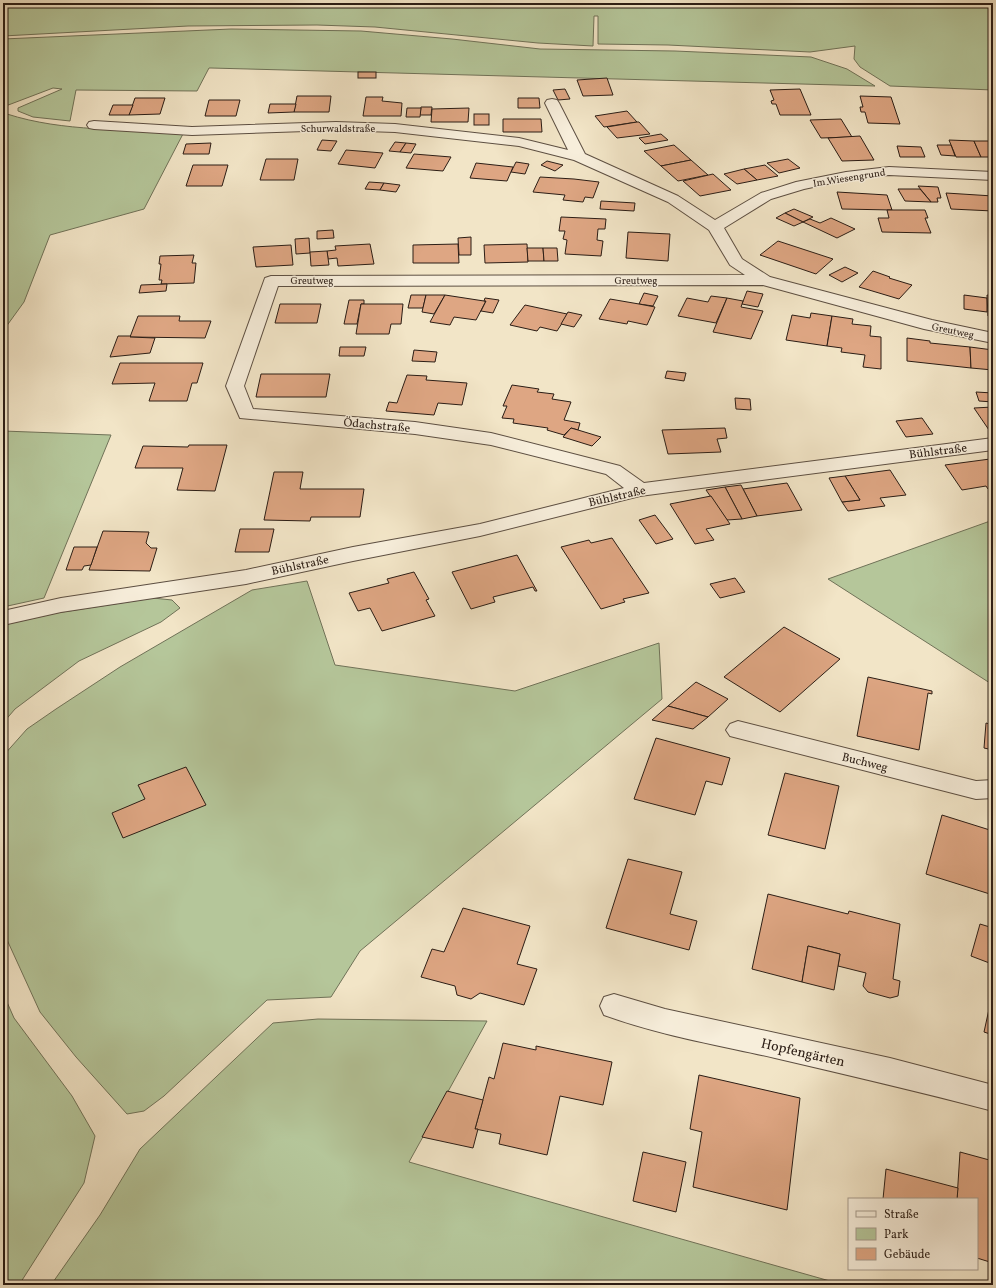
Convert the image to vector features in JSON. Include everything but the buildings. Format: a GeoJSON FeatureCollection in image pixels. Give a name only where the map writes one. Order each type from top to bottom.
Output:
{"type":"FeatureCollection","features":[{"type":"Feature","properties":{"kind":"street"},"geometry":{"type":"LineString","coordinates":[[552,103],[579,157]]}},
{"type":"Feature","properties":{"kind":"street","name":"Schurwaldstraße"},"geometry":{"type":"LineString","coordinates":[[94,125],[192,131],[336,126],[395,128],[519,142],[579,157],[672,199],[715,227],[736,262],[764,280]]}},
{"type":"Feature","properties":{"kind":"street","name":"Im Wiesengrund"},"geometry":{"type":"LineString","coordinates":[[715,227],[766,196],[801,185],[846,176],[890,171],[993,176]]}},
{"type":"Feature","properties":{"kind":"street","name":"Greutweg"},"geometry":{"type":"LineString","coordinates":[[271,281],[764,280],[930,326],[993,338]]}},
{"type":"Feature","properties":{"kind":"street","name":"Ödachstraße"},"geometry":{"type":"LineString","coordinates":[[271,281],[235,386],[246,414],[415,428],[491,439],[612,470],[640,490]]}},
{"type":"Feature","properties":{"kind":"street","name":"Bühlstraße"},"geometry":{"type":"LineString","coordinates":[[3,618],[61,604],[246,576],[480,530],[640,490],[993,444]]}},
{"type":"Feature","properties":{"kind":"street","name":"Buchweg"},"geometry":{"type":"LineString","coordinates":[[738,730],[976,790],[993,789]]}},
{"type":"Feature","properties":{"kind":"street","name":"Hopfengärten"},"geometry":{"type":"LineString","coordinates":[[614,1006],[665,1021],[890,1072],[993,1098]]}},
{"type":"Feature","properties":{"kind":"green space"},"geometry":{"type":"Polygon","coordinates":[[[3,3],[993,3],[993,90],[890,86],[860,67],[854,59],[855,46],[810,52],[668,45],[598,44],[598,16],[594,16],[593,46],[538,43],[375,27],[317,25],[188,26],[3,36],[3,3]]]}},
{"type":"Feature","properties":{"kind":"green space"},"geometry":{"type":"Polygon","coordinates":[[[231,29],[361,31],[540,49],[675,51],[811,57],[847,69],[875,86],[209,68],[197,91],[76,90],[70,121],[33,117],[18,111],[18,108],[62,89],[53,88],[3,107],[3,39],[231,29]]]}},
{"type":"Feature","properties":{"kind":"green space"},"geometry":{"type":"Polygon","coordinates":[[[7,114],[28,120],[72,127],[184,132],[144,209],[50,235],[24,302],[3,331],[3,116],[7,114]]]}},
{"type":"Feature","properties":{"kind":"green space"},"geometry":{"type":"Polygon","coordinates":[[[3,431],[111,435],[44,598],[3,607],[3,431]]]}},
{"type":"Feature","properties":{"kind":"green space"},"geometry":{"type":"Polygon","coordinates":[[[993,520],[993,685],[828,579],[993,520]]]}},
{"type":"Feature","properties":{"kind":"green space"},"geometry":{"type":"Polygon","coordinates":[[[307,581],[335,665],[515,691],[659,643],[662,699],[360,951],[331,997],[267,1000],[164,1096],[144,1111],[127,1114],[76,1057],[40,1012],[3,931],[3,756],[27,729],[56,709],[120,667],[252,590],[307,581]]]}},
{"type":"Feature","properties":{"kind":"green space"},"geometry":{"type":"Polygon","coordinates":[[[153,598],[172,600],[180,608],[161,622],[79,661],[15,709],[3,723],[3,625],[56,613],[153,598]]]}},
{"type":"Feature","properties":{"kind":"green space"},"geometry":{"type":"Polygon","coordinates":[[[3,993],[14,1018],[72,1096],[95,1136],[84,1183],[19,1285],[3,1285],[3,993]]]}},
{"type":"Feature","properties":{"kind":"green space"},"geometry":{"type":"Polygon","coordinates":[[[318,1019],[487,1021],[409,1162],[844,1285],[51,1285],[100,1215],[140,1149],[273,1023],[318,1019]]]}},
{"type":"Feature","properties":{"kind":"waterway"},"geometry":{"type":"LineString","coordinates":[[3,8],[20,3]]}},
{"type":"Feature","properties":{"kind":"waterway"},"geometry":{"type":"LineString","coordinates":[[422,3],[462,5],[604,3]]}},
{"type":"Feature","properties":{"kind":"waterway"},"geometry":{"type":"LineString","coordinates":[[875,3],[898,3]]}},
{"type":"Feature","properties":{"kind":"waterway"},"geometry":{"type":"LineString","coordinates":[[988,3],[993,3]]}}]}
